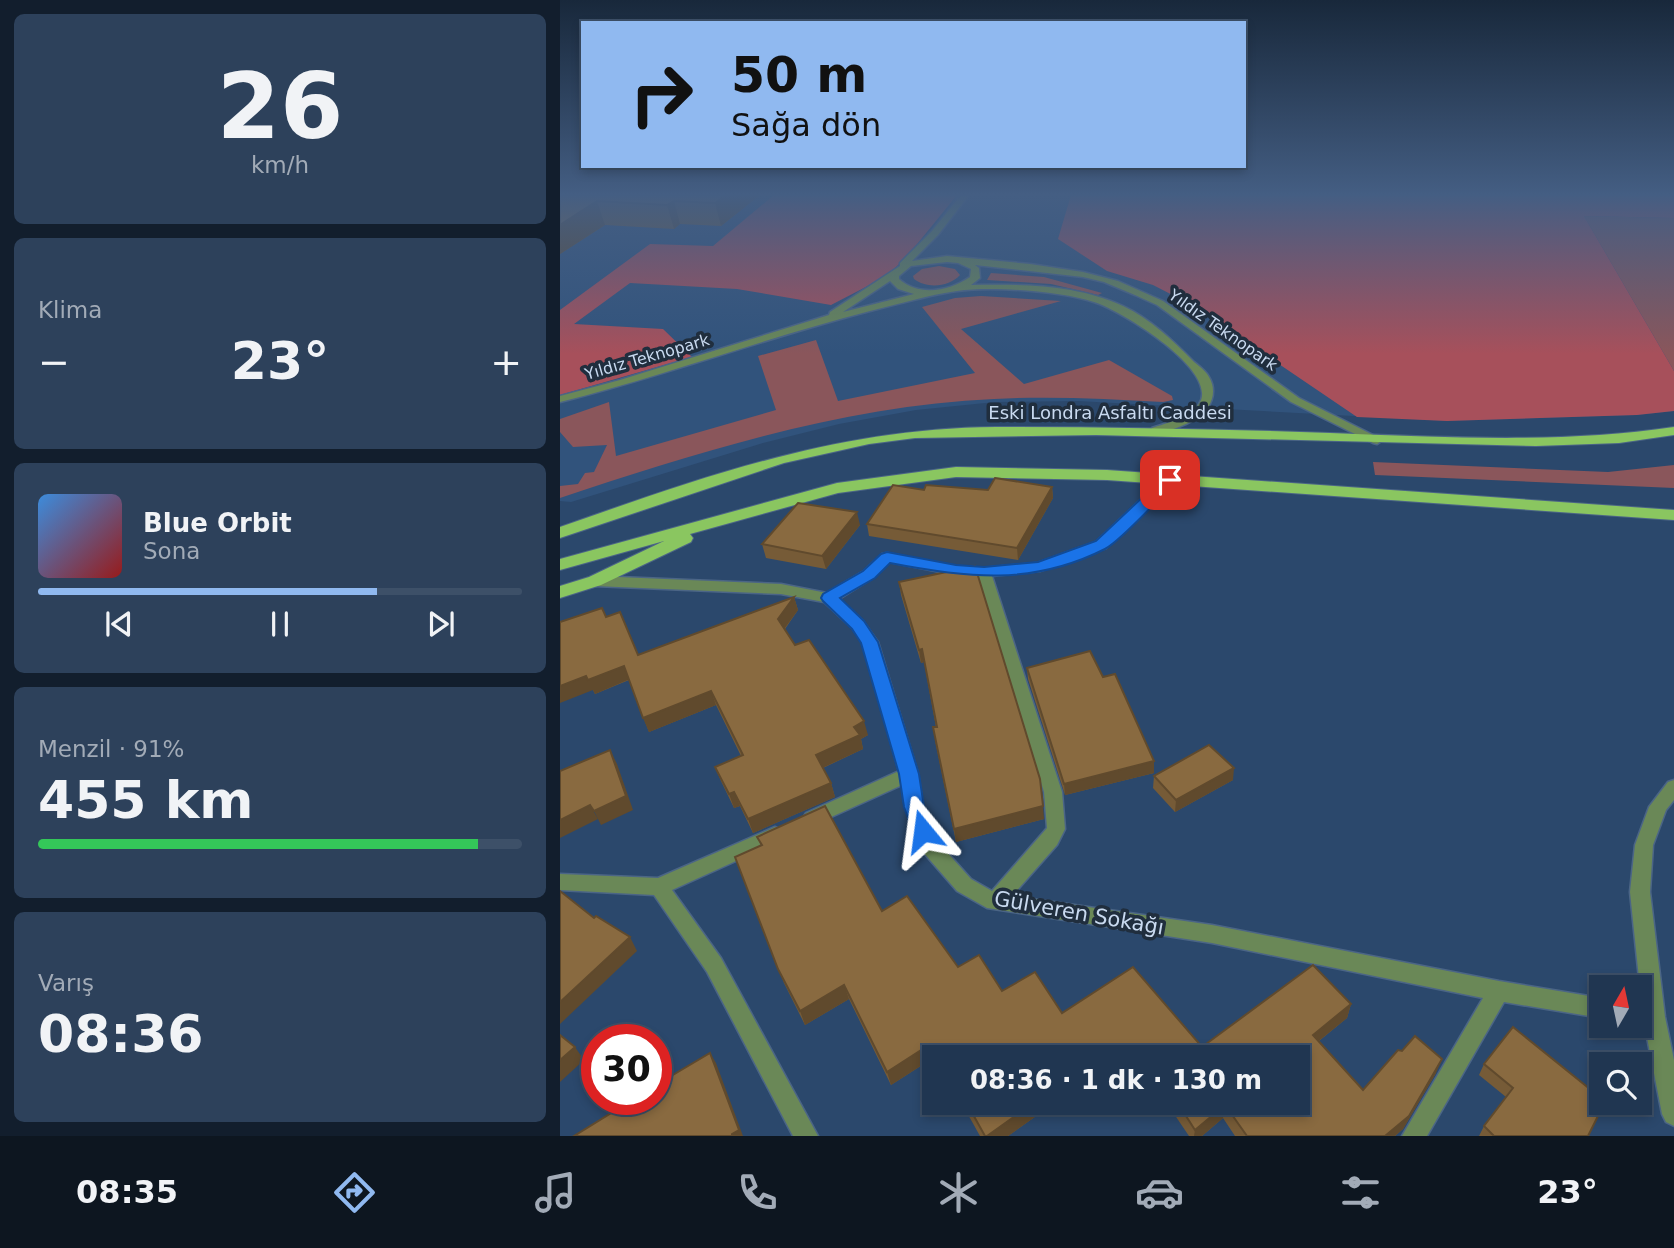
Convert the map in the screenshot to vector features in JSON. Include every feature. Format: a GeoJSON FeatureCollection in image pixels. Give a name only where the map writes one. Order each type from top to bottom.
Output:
{"type":"FeatureCollection","features":[{"type":"Feature","properties":{"kind":"main road","name":"Eski Londra Asfaltı Caddesi"},"geometry":{"type":"LineString","coordinates":[[560,533],[714,480],[827,448],[915,434],[1156,430],[1377,440],[1544,442],[1633,438],[1674,431]]}},
{"type":"Feature","properties":{"kind":"main road"},"geometry":{"type":"LineString","coordinates":[[560,565],[836,488],[957,472],[1107,475],[1674,515]]}},
{"type":"Feature","properties":{"kind":"main road"},"geometry":{"type":"LineString","coordinates":[[560,522],[714,480]]}},
{"type":"Feature","properties":{"kind":"main road"},"geometry":{"type":"LineString","coordinates":[[560,592],[595,581],[729,517]]}},
{"type":"Feature","properties":{"kind":"street","name":"Yıldız Teknopark"},"geometry":{"type":"LineString","coordinates":[[823,320],[897,272],[925,248]]}},
{"type":"Feature","properties":{"kind":"street","name":"Yıldız Teknopark"},"geometry":{"type":"LineString","coordinates":[[897,272],[921,261],[944,256],[960,261],[1054,269],[1102,279],[1160,303],[1295,400],[1377,440]]}},
{"type":"Feature","properties":{"kind":"street"},"geometry":{"type":"LineString","coordinates":[[960,261],[975,268],[977,273],[969,284],[960,288]]}},
{"type":"Feature","properties":{"kind":"street"},"geometry":{"type":"LineString","coordinates":[[897,272],[894,280],[898,285],[933,292],[960,288],[1063,292],[1112,304],[1141,319],[1204,377],[1209,389],[1208,402],[1190,419],[1156,430]]}},
{"type":"Feature","properties":{"kind":"street","name":"Yıldız Teknopark"},"geometry":{"type":"LineString","coordinates":[[560,399],[624,382],[823,320],[933,292]]}},
{"type":"Feature","properties":{"kind":"street"},"geometry":{"type":"LineString","coordinates":[[595,581],[781,589],[829,598],[869,575],[887,557],[956,570],[984,572],[1040,567],[1101,545],[1170,480]]}},
{"type":"Feature","properties":{"kind":"street"},"geometry":{"type":"LineString","coordinates":[[984,572],[1053,792],[1056,829],[994,902]]}},
{"type":"Feature","properties":{"kind":"street","name":"Gülveren Sokağı"},"geometry":{"type":"LineString","coordinates":[[829,598],[858,625],[870,642],[909,774],[914,807],[930,846],[964,885],[994,902],[1212,934],[1499,991],[1589,1006]]}},
{"type":"Feature","properties":{"kind":"street"},"geometry":{"type":"LineString","coordinates":[[560,882],[659,887],[909,774]]}},
{"type":"Feature","properties":{"kind":"street"},"geometry":{"type":"LineString","coordinates":[[1645,975],[1640,892],[1644,845],[1658,807],[1674,787]]}},
{"type":"Feature","properties":{"kind":"street"},"geometry":{"type":"LineString","coordinates":[[659,887],[714,965],[806,1136]]}},
{"type":"Feature","properties":{"kind":"street"},"geometry":{"type":"LineString","coordinates":[[1414,1136],[1499,991]]}},
{"type":"Feature","properties":{"kind":"street"},"geometry":{"type":"LineString","coordinates":[[1652,1034],[1674,1114]]}},
{"type":"Feature","properties":{"kind":"shaded area"},"geometry":{"type":"Polygon","coordinates":[[[560,248],[1674,248],[1674,411],[1637,415],[1447,421],[1078,401],[995,402],[916,410],[839,424],[763,443],[571,502],[560,501],[560,248]]]}},
{"type":"Feature","properties":{"kind":"shaded area"},"geometry":{"type":"Polygon","coordinates":[[[645,248],[914,248],[887,276],[831,305],[737,289],[630,283],[574,324],[663,329],[692,357],[560,395],[560,310],[645,248]]]}},
{"type":"Feature","properties":{"kind":"shaded area"},"geometry":{"type":"Polygon","coordinates":[[[1072,248],[1603,248],[1674,371],[1674,411],[1637,415],[1447,421],[1357,417],[1192,305],[1153,285],[1107,271],[1072,248]]]}},
{"type":"Feature","properties":{"kind":"shaded area"},"geometry":{"type":"Polygon","coordinates":[[[1603,248],[1674,248],[1674,371],[1603,248]]]}},
{"type":"Feature","properties":{"kind":"shaded area"},"geometry":{"type":"Polygon","coordinates":[[[939,266],[955,269],[960,275],[950,282],[938,285],[925,284],[914,279],[913,276],[922,269],[939,266]]]}},
{"type":"Feature","properties":{"kind":"shaded area"},"geometry":{"type":"Polygon","coordinates":[[[991,273],[1044,277],[1102,293],[1098,295],[1051,284],[987,280],[991,273]]]}},
{"type":"Feature","properties":{"kind":"shaded area"},"geometry":{"type":"Polygon","coordinates":[[[981,296],[1061,301],[961,329],[1024,384],[1109,360],[1172,396],[1173,400],[1163,402],[1015,398],[939,403],[884,411],[829,421],[719,448],[560,498],[560,486],[578,484],[585,473],[594,472],[607,445],[573,447],[560,432],[560,419],[609,402],[616,456],[776,410],[758,356],[816,340],[838,401],[975,373],[922,307],[955,298],[981,296]]]}},
{"type":"Feature","properties":{"kind":"shaded area"},"geometry":{"type":"Polygon","coordinates":[[[1373,462],[1608,472],[1674,465],[1674,488],[1375,475],[1373,462]]]}},
{"type":"Feature","properties":{"kind":"building"},"geometry":{"type":"Polygon","coordinates":[[[995,478],[1052,487],[1017,548],[867,524],[893,485],[924,490],[926,485],[988,490],[995,478]]]}},
{"type":"Feature","properties":{"kind":"building"},"geometry":{"type":"Polygon","coordinates":[[[798,503],[857,512],[822,556],[762,544],[798,503]]]}},
{"type":"Feature","properties":{"kind":"building"},"geometry":{"type":"Polygon","coordinates":[[[975,566],[1040,779],[1043,806],[954,829],[933,727],[937,727],[922,649],[919,650],[899,582],[975,566]]]}},
{"type":"Feature","properties":{"kind":"building"},"geometry":{"type":"Polygon","coordinates":[[[794,597],[778,619],[795,645],[809,640],[864,721],[854,727],[860,735],[816,755],[831,783],[748,819],[734,792],[729,794],[715,767],[743,755],[711,691],[643,718],[624,666],[588,680],[586,676],[560,686],[560,622],[602,608],[606,617],[620,612],[638,655],[794,597]]]}},
{"type":"Feature","properties":{"kind":"building"},"geometry":{"type":"Polygon","coordinates":[[[1090,651],[1103,677],[1115,674],[1154,761],[1064,784],[1027,668],[1090,651]]]}},
{"type":"Feature","properties":{"kind":"building"},"geometry":{"type":"Polygon","coordinates":[[[1209,745],[1234,768],[1176,800],[1154,776],[1209,745]]]}},
{"type":"Feature","properties":{"kind":"building"},"geometry":{"type":"Polygon","coordinates":[[[610,750],[626,796],[594,811],[590,805],[560,820],[560,771],[610,750]]]}},
{"type":"Feature","properties":{"kind":"building"},"geometry":{"type":"Polygon","coordinates":[[[825,806],[882,911],[907,896],[958,967],[979,955],[1002,991],[1035,972],[1062,1013],[1133,967],[1200,1045],[922,1045],[922,1050],[887,1072],[844,985],[800,1011],[778,969],[735,857],[762,845],[757,837],[825,806]]]}},
{"type":"Feature","properties":{"kind":"building"},"geometry":{"type":"Polygon","coordinates":[[[560,891],[594,918],[596,916],[630,937],[560,1002],[560,891]]]}},
{"type":"Feature","properties":{"kind":"building"},"geometry":{"type":"Polygon","coordinates":[[[1313,965],[1351,1004],[1313,1035],[1363,1090],[1398,1050],[1402,1051],[1415,1036],[1442,1059],[1409,1116],[1385,1136],[1247,1136],[1232,1115],[1310,1115],[1310,1045],[1205,1045],[1313,965]]]}},
{"type":"Feature","properties":{"kind":"building"},"geometry":{"type":"Polygon","coordinates":[[[1513,1027],[1589,1088],[1589,1115],[1598,1115],[1588,1136],[1494,1136],[1484,1126],[1513,1088],[1484,1064],[1513,1027]]]}},
{"type":"Feature","properties":{"kind":"building"},"geometry":{"type":"Polygon","coordinates":[[[560,1035],[575,1047],[560,1060],[560,1035]]]}},
{"type":"Feature","properties":{"kind":"building"},"geometry":{"type":"Polygon","coordinates":[[[710,1053],[739,1130],[732,1136],[574,1136],[608,1115],[672,1115],[672,1076],[710,1053]]]}},
{"type":"Feature","properties":{"kind":"building"},"geometry":{"type":"Polygon","coordinates":[[[973,1115],[1017,1115],[987,1136],[973,1115]]]}},
{"type":"Feature","properties":{"kind":"building"},"geometry":{"type":"Polygon","coordinates":[[[1185,1115],[1213,1115],[1195,1130],[1185,1115]]]}},
{"type":"Feature","properties":{"kind":"route"},"geometry":{"type":"LineString","coordinates":[[923,831],[914,807],[909,774],[870,642],[858,625],[829,598],[869,575],[887,557],[956,570],[984,572],[1040,567],[1101,545],[1170,480]]}}]}
